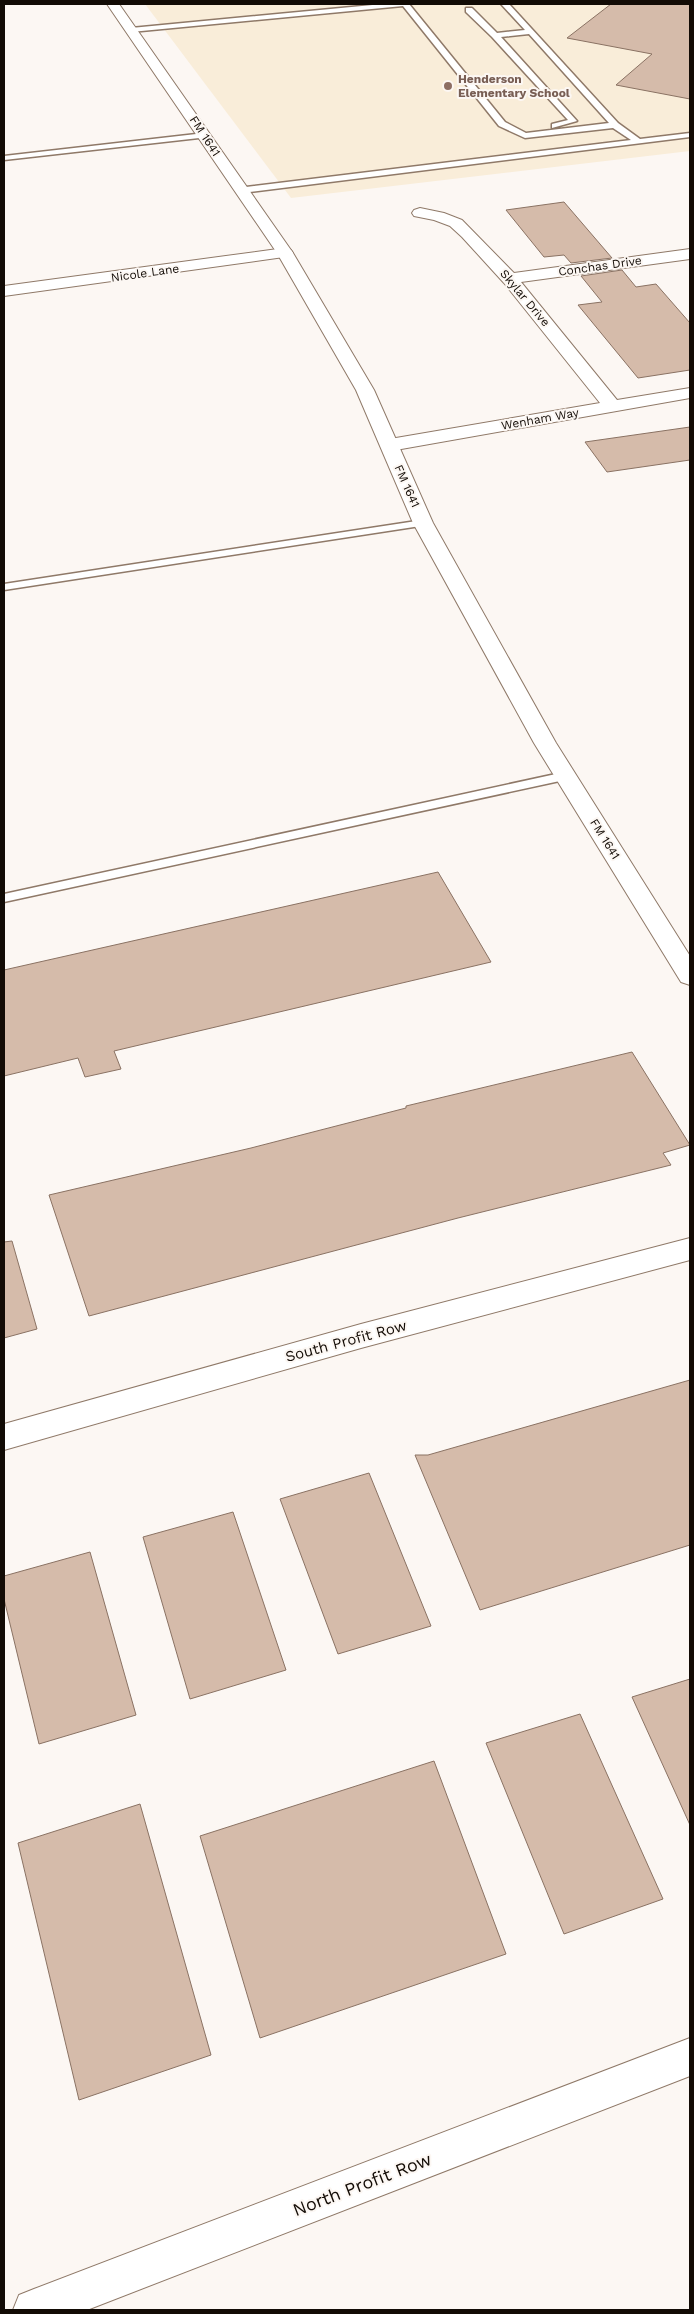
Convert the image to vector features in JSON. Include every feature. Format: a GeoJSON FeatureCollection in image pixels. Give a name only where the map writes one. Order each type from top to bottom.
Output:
{"type":"FeatureCollection","features":[{"type":"Feature","properties":{"kind":"street","name":"FM 1641"},"geometry":{"type":"LineString","coordinates":[[113,4],[285,253],[365,390],[423,523],[545,743],[690,976]]}},
{"type":"Feature","properties":{"kind":"street","name":"Skylar Drive"},"geometry":{"type":"LineString","coordinates":[[420,212],[456,223],[510,279],[613,407]]}},
{"type":"Feature","properties":{"kind":"street","name":"Nicole Lane"},"geometry":{"type":"LineString","coordinates":[[4,291],[285,253]]}},
{"type":"Feature","properties":{"kind":"street","name":"Conchas Drive"},"geometry":{"type":"LineString","coordinates":[[510,279],[690,254]]}},
{"type":"Feature","properties":{"kind":"street","name":"Wenham Way"},"geometry":{"type":"LineString","coordinates":[[390,446],[690,393]]}},
{"type":"Feature","properties":{"kind":"street","name":"South Profit Row"},"geometry":{"type":"LineString","coordinates":[[4,1437],[362,1336],[690,1249]]}},
{"type":"Feature","properties":{"kind":"street","name":"North Profit Row"},"geometry":{"type":"LineString","coordinates":[[34,2310],[690,2057]]}},
{"type":"Feature","properties":{"kind":"lane"},"geometry":{"type":"LineString","coordinates":[[130,30],[404,4],[502,124],[525,136],[615,125]]}},
{"type":"Feature","properties":{"kind":"lane"},"geometry":{"type":"LineString","coordinates":[[505,4],[615,125],[638,142]]}},
{"type":"Feature","properties":{"kind":"lane"},"geometry":{"type":"LineString","coordinates":[[468,10],[495,35],[574,121],[551,127],[529,129],[502,124]]}},
{"type":"Feature","properties":{"kind":"lane"},"geometry":{"type":"LineString","coordinates":[[495,35],[531,32]]}},
{"type":"Feature","properties":{"kind":"lane"},"geometry":{"type":"LineString","coordinates":[[4,158],[205,135]]}},
{"type":"Feature","properties":{"kind":"lane"},"geometry":{"type":"LineString","coordinates":[[240,190],[690,135]]}},
{"type":"Feature","properties":{"kind":"lane"},"geometry":{"type":"LineString","coordinates":[[4,587],[423,523]]}},
{"type":"Feature","properties":{"kind":"lane"},"geometry":{"type":"LineString","coordinates":[[4,898],[565,776]]}},
{"type":"Feature","properties":{"kind":"shaded area","name":"Henderson Elementary School"},"geometry":{"type":"Polygon","coordinates":[[[145,4],[690,4],[690,151],[291,198],[145,4]]]}},
{"type":"Feature","properties":{"kind":"building"},"geometry":{"type":"Polygon","coordinates":[[[611,4],[690,4],[690,99],[616,85],[652,54],[567,38],[611,4]]]}},
{"type":"Feature","properties":{"kind":"building"},"geometry":{"type":"Polygon","coordinates":[[[564,202],[612,258],[571,263],[564,255],[544,257],[506,210],[564,202]]]}},
{"type":"Feature","properties":{"kind":"building"},"geometry":{"type":"Polygon","coordinates":[[[622,270],[636,287],[656,284],[690,323],[690,370],[638,378],[578,305],[602,302],[581,276],[622,270]]]}},
{"type":"Feature","properties":{"kind":"building"},"geometry":{"type":"Polygon","coordinates":[[[690,427],[690,460],[607,472],[585,442],[690,427]]]}},
{"type":"Feature","properties":{"kind":"building"},"geometry":{"type":"Polygon","coordinates":[[[438,872],[491,962],[114,1051],[121,1069],[85,1077],[78,1058],[4,1076],[4,970],[438,872]]]}},
{"type":"Feature","properties":{"kind":"building"},"geometry":{"type":"Polygon","coordinates":[[[632,1052],[690,1145],[663,1153],[671,1165],[458,1218],[89,1316],[49,1195],[251,1148],[406,1108],[406,1106],[632,1052]]]}},
{"type":"Feature","properties":{"kind":"building"},"geometry":{"type":"Polygon","coordinates":[[[12,1241],[37,1329],[4,1338],[4,1242],[12,1241]]]}},
{"type":"Feature","properties":{"kind":"building"},"geometry":{"type":"Polygon","coordinates":[[[690,1380],[690,1545],[480,1610],[415,1455],[428,1455],[690,1380]]]}},
{"type":"Feature","properties":{"kind":"building"},"geometry":{"type":"Polygon","coordinates":[[[369,1473],[431,1626],[338,1654],[280,1499],[369,1473]]]}},
{"type":"Feature","properties":{"kind":"building"},"geometry":{"type":"Polygon","coordinates":[[[233,1512],[286,1670],[190,1699],[143,1537],[233,1512]]]}},
{"type":"Feature","properties":{"kind":"building"},"geometry":{"type":"Polygon","coordinates":[[[90,1552],[136,1715],[39,1744],[4,1599],[4,1576],[90,1552]]]}},
{"type":"Feature","properties":{"kind":"building"},"geometry":{"type":"Polygon","coordinates":[[[690,1679],[690,1825],[632,1697],[690,1679]]]}},
{"type":"Feature","properties":{"kind":"building"},"geometry":{"type":"Polygon","coordinates":[[[580,1714],[663,1899],[564,1934],[486,1743],[580,1714]]]}},
{"type":"Feature","properties":{"kind":"building"},"geometry":{"type":"Polygon","coordinates":[[[434,1761],[506,1954],[260,2038],[200,1836],[434,1761]]]}},
{"type":"Feature","properties":{"kind":"building"},"geometry":{"type":"Polygon","coordinates":[[[140,1804],[211,2055],[79,2100],[18,1843],[140,1804]]]}},
{"type":"Feature","properties":{"kind":"place","name":"Henderson Elementary School"},"geometry":{"type":"Point","coordinates":[448,86]}}]}
